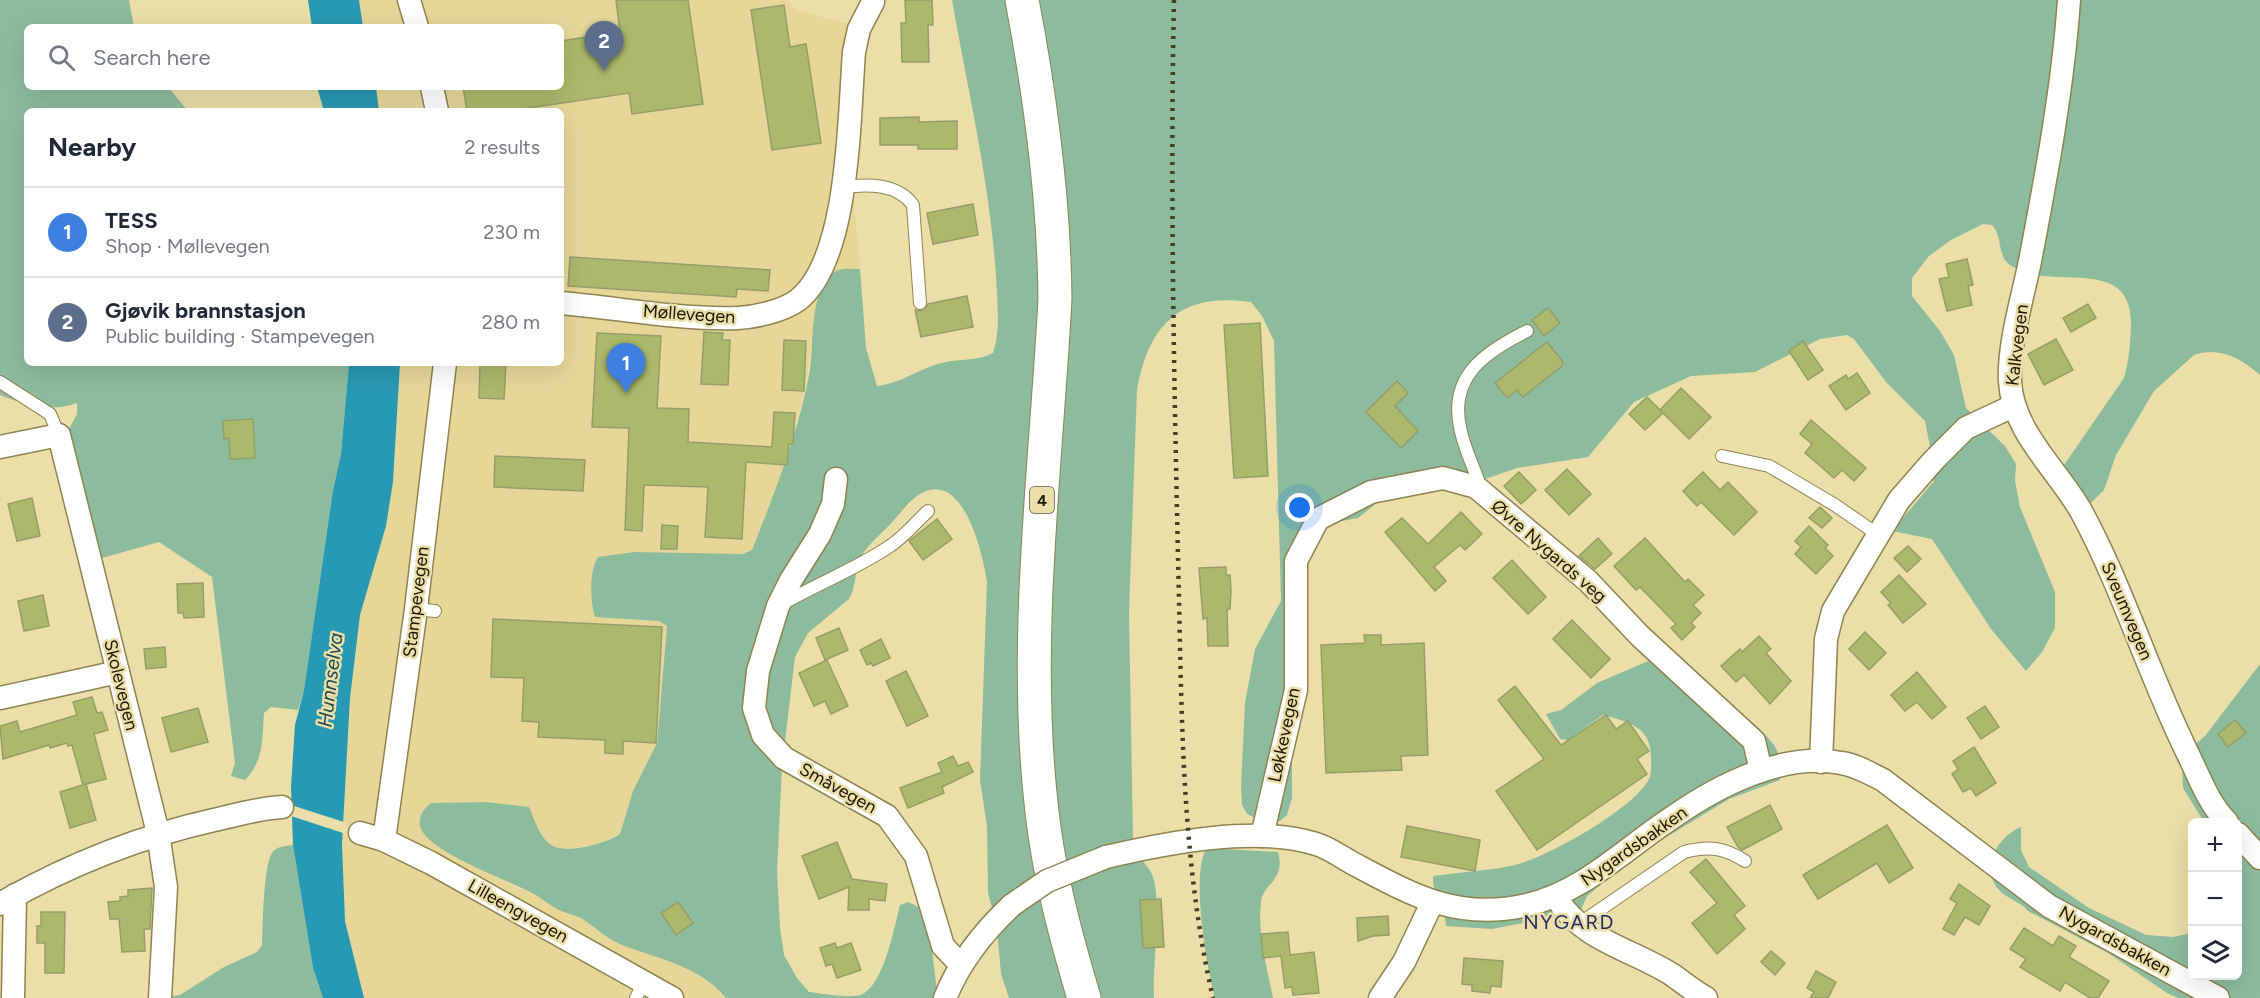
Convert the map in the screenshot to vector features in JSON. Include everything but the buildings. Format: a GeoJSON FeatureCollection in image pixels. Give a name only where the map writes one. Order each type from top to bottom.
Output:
{"type":"FeatureCollection","features":[{"type":"Feature","properties":{"kind":"highway","name":"4"},"geometry":{"type":"LineString","coordinates":[[1022,0],[1044,125],[1054,264],[1052,348],[1034,677],[1039,784],[1054,886],[1084,998]]}},
{"type":"Feature","properties":{"kind":"street"},"geometry":{"type":"LineString","coordinates":[[410,0],[416,24]]}},
{"type":"Feature","properties":{"kind":"street","name":"Kalkvegen"},"geometry":{"type":"LineString","coordinates":[[1821,762],[1826,639],[1833,611],[1876,534],[1899,500],[1966,428],[2013,406],[2009,380],[2048,166],[2068,0]]}},
{"type":"Feature","properties":{"kind":"street","name":"Møllevegen"},"geometry":{"type":"LineString","coordinates":[[564,303],[728,318],[768,313],[798,300],[819,273],[840,214],[854,52],[859,29],[873,2]]}},
{"type":"Feature","properties":{"kind":"street"},"geometry":{"type":"LineString","coordinates":[[433,90],[436,108]]}},
{"type":"Feature","properties":{"kind":"street","name":"Stampevegen"},"geometry":{"type":"LineString","coordinates":[[384,840],[425,610],[445,366]]}},
{"type":"Feature","properties":{"kind":"street","name":"Sveumvegen"},"geometry":{"type":"LineString","coordinates":[[2013,406],[2026,431],[2079,508],[2100,548],[2176,729],[2216,811],[2223,818]]}},
{"type":"Feature","properties":{"kind":"street"},"geometry":{"type":"LineString","coordinates":[[0,447],[59,435]]}},
{"type":"Feature","properties":{"kind":"street","name":"Skolevegen"},"geometry":{"type":"LineString","coordinates":[[59,435],[158,832],[166,887],[160,998]]}},
{"type":"Feature","properties":{"kind":"street","name":"Øvre Nygards veg"},"geometry":{"type":"LineString","coordinates":[[1296,561],[1318,519],[1371,492],[1443,478],[1476,488],[1588,581],[1641,636],[1754,741],[1761,771]]}},
{"type":"Feature","properties":{"kind":"street","name":"Småvegen"},"geometry":{"type":"LineString","coordinates":[[836,479],[833,504],[820,534],[791,580],[778,606],[758,671],[754,708],[763,735],[784,758],[887,816],[916,856],[943,946],[961,965]]}},
{"type":"Feature","properties":{"kind":"street","name":"Løkkevegen"},"geometry":{"type":"LineString","coordinates":[[1262,836],[1296,690],[1296,561]]}},
{"type":"Feature","properties":{"kind":"street"},"geometry":{"type":"LineString","coordinates":[[0,698],[118,672]]}},
{"type":"Feature","properties":{"kind":"street","name":"Nygardsbakken"},"geometry":{"type":"LineString","coordinates":[[945,998],[961,965],[984,933],[1012,905],[1047,881],[1106,857],[1206,838],[1262,836],[1316,844],[1431,903],[1461,909],[1504,910],[1556,897],[1587,881],[1673,816],[1721,788],[1761,771],[1795,764],[1840,762],[1858,767],[1883,780],[2049,906],[2218,998]]}},
{"type":"Feature","properties":{"kind":"street"},"geometry":{"type":"LineString","coordinates":[[13,998],[8,900],[106,851],[158,832],[252,811],[282,807]]}},
{"type":"Feature","properties":{"kind":"street","name":"Lilleengvegen"},"geometry":{"type":"LineString","coordinates":[[360,833],[384,840],[431,863],[640,989],[672,998]]}},
{"type":"Feature","properties":{"kind":"street"},"geometry":{"type":"LineString","coordinates":[[2242,838],[2260,858]]}},
{"type":"Feature","properties":{"kind":"street"},"geometry":{"type":"LineString","coordinates":[[1556,897],[1565,912],[1601,940],[1671,974],[1697,996]]}},
{"type":"Feature","properties":{"kind":"street"},"geometry":{"type":"LineString","coordinates":[[1380,998],[1404,963],[1431,903]]}},
{"type":"Feature","properties":{"kind":"lane"},"geometry":{"type":"LineString","coordinates":[[843,186],[865,184],[885,187],[904,195],[913,205],[920,303]]}},
{"type":"Feature","properties":{"kind":"lane"},"geometry":{"type":"LineString","coordinates":[[1476,488],[1478,480],[1460,428],[1462,385],[1466,375],[1483,358],[1507,341],[1527,331]]}},
{"type":"Feature","properties":{"kind":"lane"},"geometry":{"type":"LineString","coordinates":[[0,382],[50,414],[59,435]]}},
{"type":"Feature","properties":{"kind":"lane"},"geometry":{"type":"LineString","coordinates":[[1722,456],[1769,466],[1835,505],[1876,534]]}},
{"type":"Feature","properties":{"kind":"lane"},"geometry":{"type":"LineString","coordinates":[[778,606],[822,581],[859,565],[893,544],[928,511]]}},
{"type":"Feature","properties":{"kind":"lane","name":"Nygardsbakken"},"geometry":{"type":"LineString","coordinates":[[1579,924],[1684,852],[1704,847],[1720,848],[1744,861]]}},
{"type":"Feature","properties":{"kind":"shaded area"},"geometry":{"type":"Polygon","coordinates":[[[359,0],[788,0],[796,10],[848,24],[855,30],[852,176],[860,269],[841,269],[813,332],[806,386],[776,491],[752,550],[595,617],[659,621],[667,626],[657,743],[633,791],[620,834],[596,845],[560,849],[551,846],[540,832],[529,807],[485,802],[431,803],[423,834],[437,845],[517,888],[583,919],[604,936],[680,964],[711,983],[726,998],[364,998],[345,921],[342,844],[350,698],[360,615],[386,526],[393,482],[400,366],[564,366],[564,108],[379,108],[376,90],[564,90],[564,24],[363,24],[359,0]]]}},
{"type":"Feature","properties":{"kind":"green space"},"geometry":{"type":"Polygon","coordinates":[[[0,0],[129,0],[133,24],[24,24],[24,90],[170,90],[186,108],[24,108],[24,366],[349,366],[341,454],[333,490],[304,690],[298,710],[271,707],[264,713],[259,757],[245,780],[231,776],[235,763],[212,577],[159,542],[88,562],[64,438],[77,414],[77,403],[57,407],[38,406],[0,395],[0,0]]]}},
{"type":"Feature","properties":{"kind":"green space"},"geometry":{"type":"Polygon","coordinates":[[[952,0],[2260,0],[2260,375],[2238,359],[2221,353],[2194,355],[2154,391],[2116,455],[2104,490],[2085,509],[2062,468],[2124,378],[2131,335],[2128,304],[2119,290],[2105,282],[2087,278],[2027,273],[2010,265],[2003,257],[1998,235],[1992,225],[1983,224],[1951,240],[1929,256],[1912,278],[1912,296],[1940,331],[1954,355],[1966,408],[2005,446],[2016,464],[2015,481],[2020,507],[2055,592],[2055,628],[2042,652],[2026,671],[1991,629],[1932,539],[1892,531],[1934,481],[1920,469],[1930,447],[1925,421],[1886,382],[1854,339],[1847,335],[1820,339],[1755,372],[1691,376],[1634,402],[1588,457],[1517,468],[1471,484],[1399,485],[1358,518],[1331,523],[1312,542],[1306,560],[1292,724],[1292,798],[1287,815],[1280,821],[1262,821],[1247,814],[1242,805],[1241,787],[1245,703],[1255,649],[1281,601],[1274,341],[1262,316],[1251,302],[1227,300],[1206,302],[1188,308],[1173,317],[1161,329],[1143,365],[1137,389],[1129,613],[1133,837],[1136,851],[1151,872],[1156,889],[1154,998],[1009,998],[1001,974],[997,929],[988,892],[987,827],[980,780],[987,582],[981,553],[969,519],[950,494],[938,489],[915,497],[866,549],[858,564],[849,599],[808,633],[795,657],[782,767],[777,872],[784,955],[797,978],[809,992],[855,996],[869,989],[876,980],[887,955],[900,905],[908,902],[925,911],[927,915],[938,998],[726,998],[716,987],[691,971],[617,943],[581,918],[559,910],[536,895],[445,851],[433,843],[421,830],[420,817],[431,803],[485,802],[529,807],[545,839],[559,848],[587,846],[620,834],[633,791],[657,743],[667,626],[659,621],[595,617],[591,586],[595,563],[598,557],[634,552],[743,554],[752,550],[793,438],[810,370],[816,305],[825,282],[833,273],[843,269],[860,269],[866,348],[877,386],[893,383],[938,364],[980,358],[993,353],[998,315],[989,206],[952,0]]]}},
{"type":"Feature","properties":{"kind":"green space"},"geometry":{"type":"Polygon","coordinates":[[[1653,659],[1718,698],[1764,733],[1778,753],[1780,780],[1729,799],[1637,855],[1587,896],[1580,912],[1492,929],[1446,926],[1444,913],[1435,891],[1433,876],[1515,865],[1547,853],[1588,831],[1639,793],[1648,781],[1651,770],[1650,748],[1643,733],[1622,720],[1603,715],[1568,740],[1560,739],[1546,714],[1561,710],[1597,683],[1653,659]]]}},
{"type":"Feature","properties":{"kind":"green space"},"geometry":{"type":"Polygon","coordinates":[[[2260,664],[2260,998],[2178,998],[2167,993],[2108,953],[2028,911],[2001,892],[1991,874],[1993,855],[1998,846],[2004,838],[2021,827],[2021,850],[2029,867],[2089,908],[2146,935],[2173,937],[2188,934],[2188,980],[2242,980],[2242,818],[2202,818],[2183,788],[2182,761],[2185,753],[2205,736],[2260,664]]]}},
{"type":"Feature","properties":{"kind":"green space"},"geometry":{"type":"Polygon","coordinates":[[[293,845],[313,968],[323,998],[160,998],[180,995],[224,967],[257,952],[262,945],[264,897],[269,860],[276,849],[293,845]]]}},
{"type":"Feature","properties":{"kind":"green space"},"geometry":{"type":"Polygon","coordinates":[[[1207,848],[1278,852],[1280,862],[1277,876],[1263,896],[1260,914],[1263,950],[1273,998],[1215,998],[1204,944],[1200,898],[1202,860],[1207,848]]]}},
{"type":"Feature","properties":{"kind":"water"},"geometry":{"type":"Polygon","coordinates":[[[308,0],[359,0],[363,24],[312,24],[308,0]]]}},
{"type":"Feature","properties":{"kind":"water"},"geometry":{"type":"Polygon","coordinates":[[[318,90],[376,90],[379,108],[323,108],[318,90]]]}},
{"type":"Feature","properties":{"kind":"water","name":"Hunnselva"},"geometry":{"type":"Polygon","coordinates":[[[349,366],[400,366],[393,482],[386,526],[360,615],[350,698],[342,844],[345,921],[364,998],[323,998],[313,968],[293,845],[291,787],[295,725],[304,690],[333,490],[341,454],[349,366]]]}},
{"type":"Feature","properties":{"kind":"pier"},"geometry":{"type":"Polygon","coordinates":[[[288,804],[347,823],[346,834],[288,815],[288,804]]]}},
{"type":"Feature","properties":{"kind":"railway"},"geometry":{"type":"LineString","coordinates":[[1174,0],[1173,279],[1182,724],[1188,834],[1194,889],[1213,998]]}},
{"type":"Feature","properties":{"kind":"place","name":"Gjøvik brannstasjon"},"geometry":{"type":"Point","coordinates":[604,71]}},
{"type":"Feature","properties":{"kind":"place","name":"TESS"},"geometry":{"type":"Point","coordinates":[626,393]}},
{"type":"Feature","properties":{"kind":"district","name":"NYGARD"},"geometry":{"type":"Point","coordinates":[1569,922]}}]}
